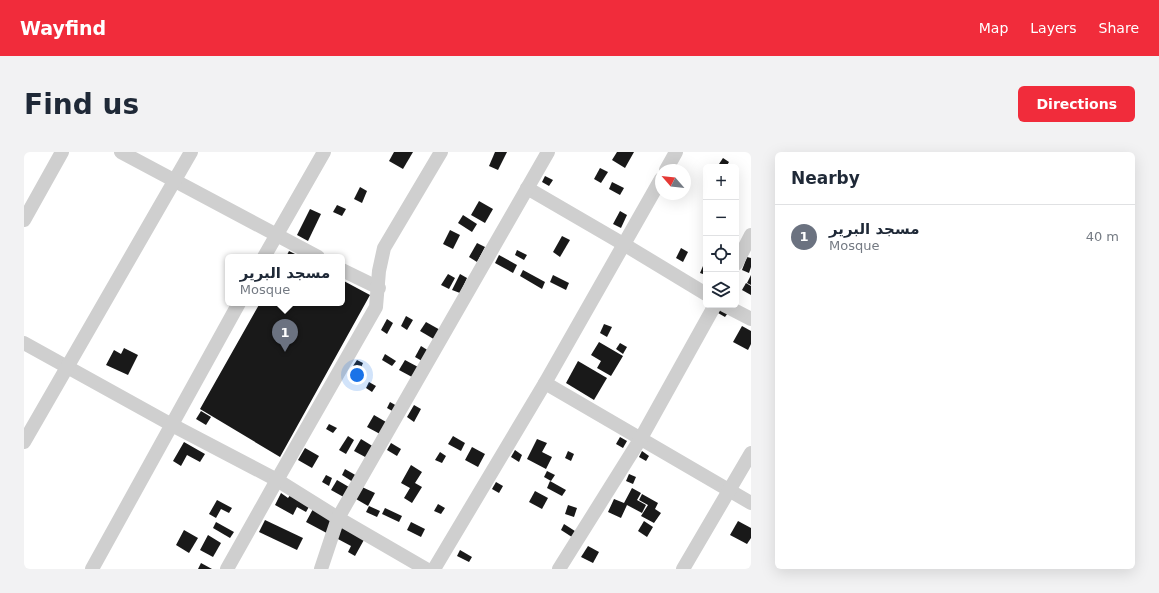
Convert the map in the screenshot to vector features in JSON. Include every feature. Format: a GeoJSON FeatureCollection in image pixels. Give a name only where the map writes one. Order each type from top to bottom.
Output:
{"type":"FeatureCollection","features":[{"type":"Feature","properties":{"kind":"street"},"geometry":{"type":"LineString","coordinates":[[24,220],[62,152]]}},
{"type":"Feature","properties":{"kind":"street"},"geometry":{"type":"LineString","coordinates":[[121,152],[312,254]]}},
{"type":"Feature","properties":{"kind":"street"},"geometry":{"type":"LineString","coordinates":[[24,442],[191,152]]}},
{"type":"Feature","properties":{"kind":"street"},"geometry":{"type":"LineString","coordinates":[[266,254],[324,152]]}},
{"type":"Feature","properties":{"kind":"street"},"geometry":{"type":"LineString","coordinates":[[227,569],[376,307],[379,288],[379,271],[384,248],[442,152]]}},
{"type":"Feature","properties":{"kind":"street"},"geometry":{"type":"LineString","coordinates":[[321,569],[338,518],[548,152]]}},
{"type":"Feature","properties":{"kind":"street"},"geometry":{"type":"LineString","coordinates":[[669,164],[676,152]]}},
{"type":"Feature","properties":{"kind":"street"},"geometry":{"type":"LineString","coordinates":[[527,188],[625,244],[703,292]]}},
{"type":"Feature","properties":{"kind":"street"},"geometry":{"type":"LineString","coordinates":[[434,569],[545,383],[655,190]]}},
{"type":"Feature","properties":{"kind":"street"},"geometry":{"type":"LineString","coordinates":[[739,258],[751,235]]}},
{"type":"Feature","properties":{"kind":"street"},"geometry":{"type":"LineString","coordinates":[[345,271],[379,288]]}},
{"type":"Feature","properties":{"kind":"street"},"geometry":{"type":"LineString","coordinates":[[92,569],[237,306]]}},
{"type":"Feature","properties":{"kind":"street"},"geometry":{"type":"LineString","coordinates":[[559,569],[641,438],[713,308]]}},
{"type":"Feature","properties":{"kind":"street"},"geometry":{"type":"LineString","coordinates":[[730,308],[751,319]]}},
{"type":"Feature","properties":{"kind":"street"},"geometry":{"type":"LineString","coordinates":[[24,343],[172,425],[277,480],[338,518],[426,569]]}},
{"type":"Feature","properties":{"kind":"street"},"geometry":{"type":"LineString","coordinates":[[545,383],[751,503]]}},
{"type":"Feature","properties":{"kind":"street"},"geometry":{"type":"LineString","coordinates":[[683,569],[751,453]]}},
{"type":"Feature","properties":{"kind":"building"},"geometry":{"type":"Polygon","coordinates":[[[394,152],[413,152],[403,169],[389,161],[394,152]]]}},
{"type":"Feature","properties":{"kind":"building"},"geometry":{"type":"Polygon","coordinates":[[[495,152],[507,152],[498,170],[489,166],[495,152]]]}},
{"type":"Feature","properties":{"kind":"building"},"geometry":{"type":"Polygon","coordinates":[[[617,152],[634,152],[625,168],[612,160],[617,152]]]}},
{"type":"Feature","properties":{"kind":"building"},"geometry":{"type":"Polygon","coordinates":[[[723,158],[729,162],[728,164],[719,164],[723,158]]]}},
{"type":"Feature","properties":{"kind":"building"},"geometry":{"type":"Polygon","coordinates":[[[600,168],[608,172],[601,183],[594,179],[600,168]]]}},
{"type":"Feature","properties":{"kind":"building"},"geometry":{"type":"Polygon","coordinates":[[[545,176],[553,180],[549,186],[542,182],[545,176]]]}},
{"type":"Feature","properties":{"kind":"building"},"geometry":{"type":"Polygon","coordinates":[[[612,182],[624,188],[620,195],[609,189],[612,182]]]}},
{"type":"Feature","properties":{"kind":"building"},"geometry":{"type":"Polygon","coordinates":[[[360,187],[367,191],[362,203],[354,199],[360,187]]]}},
{"type":"Feature","properties":{"kind":"building"},"geometry":{"type":"Polygon","coordinates":[[[479,201],[493,209],[485,223],[471,215],[479,201]]]}},
{"type":"Feature","properties":{"kind":"building"},"geometry":{"type":"Polygon","coordinates":[[[337,205],[346,209],[342,216],[333,212],[337,205]]]}},
{"type":"Feature","properties":{"kind":"building"},"geometry":{"type":"Polygon","coordinates":[[[310,209],[321,214],[308,241],[297,235],[310,209]]]}},
{"type":"Feature","properties":{"kind":"building"},"geometry":{"type":"Polygon","coordinates":[[[620,211],[627,215],[621,228],[613,224],[620,211]]]}},
{"type":"Feature","properties":{"kind":"building"},"geometry":{"type":"Polygon","coordinates":[[[463,215],[477,224],[472,232],[458,223],[463,215]]]}},
{"type":"Feature","properties":{"kind":"building"},"geometry":{"type":"Polygon","coordinates":[[[450,230],[460,235],[453,249],[443,244],[450,230]]]}},
{"type":"Feature","properties":{"kind":"building"},"geometry":{"type":"Polygon","coordinates":[[[562,236],[570,240],[560,257],[553,252],[562,236]]]}},
{"type":"Feature","properties":{"kind":"building"},"geometry":{"type":"Polygon","coordinates":[[[477,243],[485,247],[477,262],[469,257],[477,243]]]}},
{"type":"Feature","properties":{"kind":"building"},"geometry":{"type":"Polygon","coordinates":[[[681,248],[688,252],[683,262],[676,258],[681,248]]]}},
{"type":"Feature","properties":{"kind":"building"},"geometry":{"type":"Polygon","coordinates":[[[517,250],[527,255],[524,260],[515,255],[517,250]]]}},
{"type":"Feature","properties":{"kind":"building"},"geometry":{"type":"Polygon","coordinates":[[[289,251],[295,254],[288,254],[289,251]]]}},
{"type":"Feature","properties":{"kind":"building"},"geometry":{"type":"Polygon","coordinates":[[[499,255],[517,265],[513,273],[495,263],[499,255]]]}},
{"type":"Feature","properties":{"kind":"building"},"geometry":{"type":"Polygon","coordinates":[[[747,257],[751,258],[749,273],[742,270],[747,257]]]}},
{"type":"Feature","properties":{"kind":"building"},"geometry":{"type":"Polygon","coordinates":[[[703,266],[703,274],[700,273],[703,266]]]}},
{"type":"Feature","properties":{"kind":"building"},"geometry":{"type":"Polygon","coordinates":[[[523,270],[545,282],[542,289],[520,276],[523,270]]]}},
{"type":"Feature","properties":{"kind":"building"},"geometry":{"type":"Polygon","coordinates":[[[448,274],[455,278],[449,289],[441,285],[448,274]]]}},
{"type":"Feature","properties":{"kind":"building"},"geometry":{"type":"Polygon","coordinates":[[[460,274],[467,278],[460,293],[452,290],[460,274]]]}},
{"type":"Feature","properties":{"kind":"building"},"geometry":{"type":"Polygon","coordinates":[[[553,275],[569,283],[566,290],[550,282],[553,275]]]}},
{"type":"Feature","properties":{"kind":"building"},"geometry":{"type":"Polygon","coordinates":[[[751,275],[751,285],[747,283],[751,275]]]}},
{"type":"Feature","properties":{"kind":"building"},"geometry":{"type":"Polygon","coordinates":[[[345,282],[370,295],[280,457],[200,409],[258,306],[345,306],[345,282]]]}},
{"type":"Feature","properties":{"kind":"building"},"geometry":{"type":"Polygon","coordinates":[[[746,283],[751,286],[751,295],[742,290],[746,283]]]}},
{"type":"Feature","properties":{"kind":"building"},"geometry":{"type":"Polygon","coordinates":[[[722,308],[730,310],[725,317],[718,313],[722,308]]]}},
{"type":"Feature","properties":{"kind":"building"},"geometry":{"type":"Polygon","coordinates":[[[406,316],[413,320],[407,330],[401,326],[406,316]]]}},
{"type":"Feature","properties":{"kind":"building"},"geometry":{"type":"Polygon","coordinates":[[[387,319],[393,323],[387,334],[381,330],[387,319]]]}},
{"type":"Feature","properties":{"kind":"building"},"geometry":{"type":"Polygon","coordinates":[[[426,322],[442,331],[437,341],[420,331],[426,322]]]}},
{"type":"Feature","properties":{"kind":"building"},"geometry":{"type":"Polygon","coordinates":[[[604,324],[612,327],[607,337],[600,333],[604,324]]]}},
{"type":"Feature","properties":{"kind":"building"},"geometry":{"type":"Polygon","coordinates":[[[742,326],[751,331],[751,344],[748,350],[733,342],[742,326]]]}},
{"type":"Feature","properties":{"kind":"building"},"geometry":{"type":"Polygon","coordinates":[[[599,342],[623,356],[611,376],[597,368],[601,361],[591,355],[599,342]]]}},
{"type":"Feature","properties":{"kind":"building"},"geometry":{"type":"Polygon","coordinates":[[[620,343],[627,347],[623,354],[616,349],[620,343]]]}},
{"type":"Feature","properties":{"kind":"building"},"geometry":{"type":"Polygon","coordinates":[[[421,346],[429,351],[422,361],[415,357],[421,346]]]}},
{"type":"Feature","properties":{"kind":"building"},"geometry":{"type":"Polygon","coordinates":[[[124,348],[138,355],[128,375],[106,365],[114,350],[121,354],[124,348]]]}},
{"type":"Feature","properties":{"kind":"building"},"geometry":{"type":"Polygon","coordinates":[[[385,354],[396,361],[392,366],[382,360],[385,354]]]}},
{"type":"Feature","properties":{"kind":"building"},"geometry":{"type":"Polygon","coordinates":[[[357,360],[363,363],[360,370],[353,366],[357,360]]]}},
{"type":"Feature","properties":{"kind":"building"},"geometry":{"type":"Polygon","coordinates":[[[405,360],[418,367],[412,377],[399,370],[405,360]]]}},
{"type":"Feature","properties":{"kind":"building"},"geometry":{"type":"Polygon","coordinates":[[[578,361],[607,378],[594,400],[566,383],[578,361]]]}},
{"type":"Feature","properties":{"kind":"building"},"geometry":{"type":"Polygon","coordinates":[[[369,382],[376,386],[372,392],[366,388],[369,382]]]}},
{"type":"Feature","properties":{"kind":"building"},"geometry":{"type":"Polygon","coordinates":[[[390,402],[397,406],[394,412],[387,408],[390,402]]]}},
{"type":"Feature","properties":{"kind":"building"},"geometry":{"type":"Polygon","coordinates":[[[414,405],[421,409],[414,422],[407,417],[414,405]]]}},
{"type":"Feature","properties":{"kind":"building"},"geometry":{"type":"Polygon","coordinates":[[[201,411],[211,417],[206,425],[196,419],[201,411]]]}},
{"type":"Feature","properties":{"kind":"building"},"geometry":{"type":"Polygon","coordinates":[[[374,415],[386,422],[380,434],[367,427],[374,415]]]}},
{"type":"Feature","properties":{"kind":"building"},"geometry":{"type":"Polygon","coordinates":[[[329,424],[337,428],[333,433],[326,429],[329,424]]]}},
{"type":"Feature","properties":{"kind":"building"},"geometry":{"type":"Polygon","coordinates":[[[348,436],[354,440],[346,454],[339,450],[348,436]]]}},
{"type":"Feature","properties":{"kind":"building"},"geometry":{"type":"Polygon","coordinates":[[[453,436],[465,443],[461,451],[448,444],[453,436]]]}},
{"type":"Feature","properties":{"kind":"building"},"geometry":{"type":"Polygon","coordinates":[[[620,437],[627,441],[623,448],[616,444],[620,437]]]}},
{"type":"Feature","properties":{"kind":"building"},"geometry":{"type":"Polygon","coordinates":[[[361,439],[374,447],[367,458],[354,451],[361,439]]]}},
{"type":"Feature","properties":{"kind":"building"},"geometry":{"type":"Polygon","coordinates":[[[537,439],[547,443],[542,452],[552,457],[546,469],[527,459],[537,439]]]}},
{"type":"Feature","properties":{"kind":"building"},"geometry":{"type":"Polygon","coordinates":[[[184,442],[205,454],[200,462],[187,455],[181,466],[173,461],[184,442]]]}},
{"type":"Feature","properties":{"kind":"building"},"geometry":{"type":"Polygon","coordinates":[[[391,443],[401,449],[397,456],[387,450],[391,443]]]}},
{"type":"Feature","properties":{"kind":"building"},"geometry":{"type":"Polygon","coordinates":[[[472,447],[485,454],[478,467],[465,460],[472,447]]]}},
{"type":"Feature","properties":{"kind":"building"},"geometry":{"type":"Polygon","coordinates":[[[305,448],[319,456],[312,468],[298,460],[305,448]]]}},
{"type":"Feature","properties":{"kind":"building"},"geometry":{"type":"Polygon","coordinates":[[[515,450],[522,455],[519,462],[511,457],[515,450]]]}},
{"type":"Feature","properties":{"kind":"building"},"geometry":{"type":"Polygon","coordinates":[[[568,451],[574,454],[571,461],[565,458],[568,451]]]}},
{"type":"Feature","properties":{"kind":"building"},"geometry":{"type":"Polygon","coordinates":[[[642,451],[649,456],[646,461],[639,457],[642,451]]]}},
{"type":"Feature","properties":{"kind":"building"},"geometry":{"type":"Polygon","coordinates":[[[440,452],[446,456],[442,463],[435,460],[440,452]]]}},
{"type":"Feature","properties":{"kind":"building"},"geometry":{"type":"Polygon","coordinates":[[[411,465],[422,472],[415,483],[422,487],[412,503],[404,498],[410,488],[401,483],[411,465]]]}},
{"type":"Feature","properties":{"kind":"building"},"geometry":{"type":"Polygon","coordinates":[[[345,469],[357,476],[353,482],[342,475],[345,469]]]}},
{"type":"Feature","properties":{"kind":"building"},"geometry":{"type":"Polygon","coordinates":[[[547,471],[555,475],[551,481],[544,477],[547,471]]]}},
{"type":"Feature","properties":{"kind":"building"},"geometry":{"type":"Polygon","coordinates":[[[629,474],[636,477],[633,484],[626,481],[629,474]]]}},
{"type":"Feature","properties":{"kind":"building"},"geometry":{"type":"Polygon","coordinates":[[[326,475],[332,478],[329,486],[322,482],[326,475]]]}},
{"type":"Feature","properties":{"kind":"building"},"geometry":{"type":"Polygon","coordinates":[[[337,480],[354,490],[349,500],[331,490],[337,480]]]}},
{"type":"Feature","properties":{"kind":"building"},"geometry":{"type":"Polygon","coordinates":[[[550,481],[566,490],[562,496],[547,488],[550,481]]]}},
{"type":"Feature","properties":{"kind":"building"},"geometry":{"type":"Polygon","coordinates":[[[496,482],[503,486],[499,493],[492,489],[496,482]]]}},
{"type":"Feature","properties":{"kind":"building"},"geometry":{"type":"Polygon","coordinates":[[[362,487],[375,493],[368,506],[356,499],[362,487]]]}},
{"type":"Feature","properties":{"kind":"building"},"geometry":{"type":"Polygon","coordinates":[[[632,488],[641,493],[637,500],[646,505],[642,513],[627,505],[621,518],[608,512],[614,499],[624,503],[632,488]]]}},
{"type":"Feature","properties":{"kind":"building"},"geometry":{"type":"Polygon","coordinates":[[[535,491],[548,498],[542,509],[529,502],[535,491]]]}},
{"type":"Feature","properties":{"kind":"building"},"geometry":{"type":"Polygon","coordinates":[[[281,493],[288,498],[291,494],[310,505],[306,512],[297,507],[293,515],[275,505],[281,493]]]}},
{"type":"Feature","properties":{"kind":"building"},"geometry":{"type":"Polygon","coordinates":[[[642,494],[658,503],[655,509],[661,513],[654,523],[641,516],[648,505],[639,500],[642,494]]]}},
{"type":"Feature","properties":{"kind":"building"},"geometry":{"type":"Polygon","coordinates":[[[217,500],[232,508],[229,513],[221,509],[216,518],[209,514],[217,500]]]}},
{"type":"Feature","properties":{"kind":"building"},"geometry":{"type":"Polygon","coordinates":[[[438,504],[445,508],[441,514],[434,511],[438,504]]]}},
{"type":"Feature","properties":{"kind":"building"},"geometry":{"type":"Polygon","coordinates":[[[568,505],[577,508],[574,517],[565,514],[568,505]]]}},
{"type":"Feature","properties":{"kind":"building"},"geometry":{"type":"Polygon","coordinates":[[[369,506],[380,511],[377,517],[366,512],[369,506]]]}},
{"type":"Feature","properties":{"kind":"building"},"geometry":{"type":"Polygon","coordinates":[[[385,508],[402,516],[399,522],[382,514],[385,508]]]}},
{"type":"Feature","properties":{"kind":"building"},"geometry":{"type":"Polygon","coordinates":[[[313,509],[365,538],[355,556],[348,552],[351,546],[306,522],[313,509]]]}},
{"type":"Feature","properties":{"kind":"building"},"geometry":{"type":"Polygon","coordinates":[[[265,520],[303,538],[297,550],[259,532],[265,520]]]}},
{"type":"Feature","properties":{"kind":"building"},"geometry":{"type":"Polygon","coordinates":[[[644,521],[653,527],[647,537],[638,531],[644,521]]]}},
{"type":"Feature","properties":{"kind":"building"},"geometry":{"type":"Polygon","coordinates":[[[738,521],[751,528],[751,538],[747,544],[730,535],[738,521]]]}},
{"type":"Feature","properties":{"kind":"building"},"geometry":{"type":"Polygon","coordinates":[[[216,522],[234,532],[230,538],[213,528],[216,522]]]}},
{"type":"Feature","properties":{"kind":"building"},"geometry":{"type":"Polygon","coordinates":[[[411,522],[425,529],[421,537],[407,530],[411,522]]]}},
{"type":"Feature","properties":{"kind":"building"},"geometry":{"type":"Polygon","coordinates":[[[564,524],[578,533],[575,539],[561,530],[564,524]]]}},
{"type":"Feature","properties":{"kind":"building"},"geometry":{"type":"Polygon","coordinates":[[[184,530],[198,538],[189,553],[176,545],[184,530]]]}},
{"type":"Feature","properties":{"kind":"building"},"geometry":{"type":"Polygon","coordinates":[[[208,535],[221,543],[213,557],[200,550],[208,535]]]}},
{"type":"Feature","properties":{"kind":"building"},"geometry":{"type":"Polygon","coordinates":[[[588,546],[599,552],[593,563],[581,557],[588,546]]]}},
{"type":"Feature","properties":{"kind":"building"},"geometry":{"type":"Polygon","coordinates":[[[460,550],[472,557],[469,562],[457,556],[460,550]]]}},
{"type":"Feature","properties":{"kind":"building"},"geometry":{"type":"Polygon","coordinates":[[[201,563],[212,569],[198,569],[201,563]]]}},
{"type":"Feature","properties":{"kind":"place","name":"مسجد البرير"},"geometry":{"type":"Point","coordinates":[285,352]}}]}
